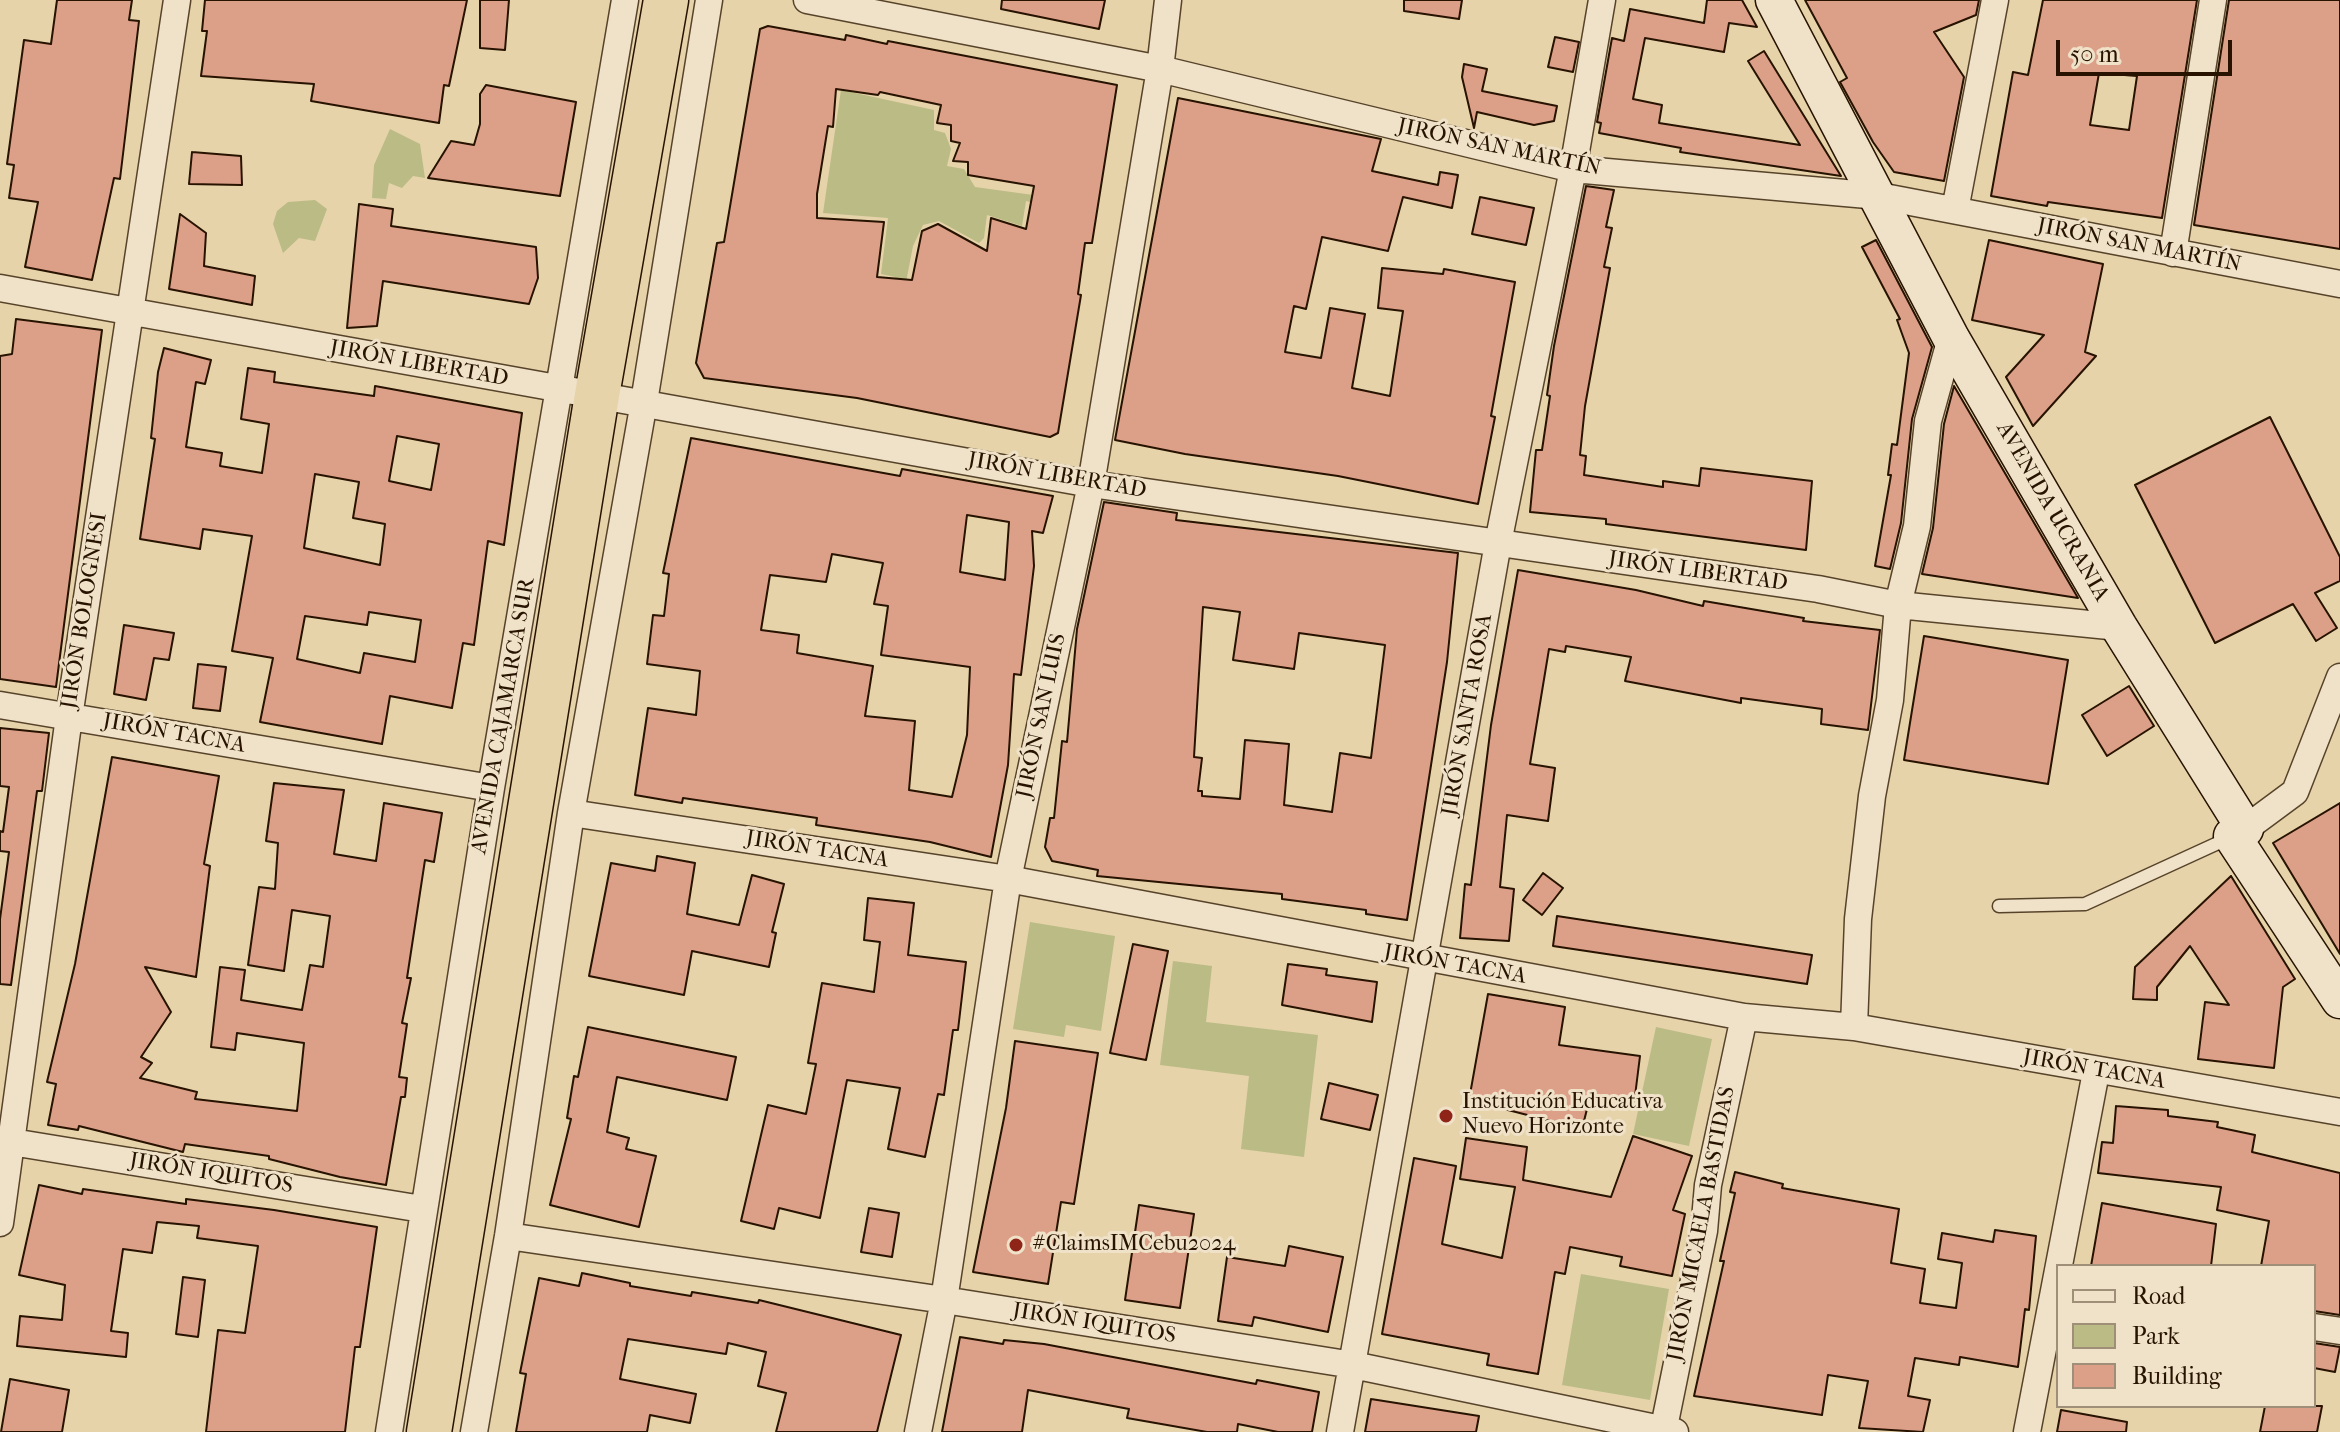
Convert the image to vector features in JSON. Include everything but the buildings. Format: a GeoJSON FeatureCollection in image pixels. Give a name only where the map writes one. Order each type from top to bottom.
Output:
{"type":"FeatureCollection","features":[{"type":"Feature","properties":{"kind":"highway"},"geometry":{"type":"LineString","coordinates":[[429,1432],[578,392],[666,0]]}},
{"type":"Feature","properties":{"kind":"main road","name":"AVENIDA UCRANIA"},"geometry":{"type":"LineString","coordinates":[[1774,0],[1951,338],[2340,1000]]}},
{"type":"Feature","properties":{"kind":"street","name":"JIRÓN BOLOGNESI"},"geometry":{"type":"LineString","coordinates":[[0,1223],[6,1141],[177,0]]}},
{"type":"Feature","properties":{"kind":"street","name":"AVENIDA CAJAMARCA SUR"},"geometry":{"type":"LineString","coordinates":[[389,1432],[491,788],[578,392],[625,0]]}},
{"type":"Feature","properties":{"kind":"street"},"geometry":{"type":"LineString","coordinates":[[474,1432],[508,1236],[571,813],[644,402],[709,0]]}},
{"type":"Feature","properties":{"kind":"street","name":"JIRÓN SAN MARTÍN"},"geometry":{"type":"LineString","coordinates":[[807,0],[1160,69],[1573,169],[1879,196],[2340,284]]}},
{"type":"Feature","properties":{"kind":"street","name":"JIRÓN SAN LUIS"},"geometry":{"type":"LineString","coordinates":[[918,1432],[944,1300],[1008,879],[1091,484],[1160,69],[1168,0]]}},
{"type":"Feature","properties":{"kind":"street","name":"JIRÓN SANTA ROSA"},"geometry":{"type":"LineString","coordinates":[[1340,1432],[1498,543],[1573,169],[1602,0]]}},
{"type":"Feature","properties":{"kind":"street"},"geometry":{"type":"LineString","coordinates":[[1955,210],[1995,0]]}},
{"type":"Feature","properties":{"kind":"street"},"geometry":{"type":"LineString","coordinates":[[2173,253],[2213,0]]}},
{"type":"Feature","properties":{"kind":"street","name":"JIRÓN LIBERTAD"},"geometry":{"type":"LineString","coordinates":[[0,288],[1091,484],[1818,589],[1898,605],[2119,627]]}},
{"type":"Feature","properties":{"kind":"street"},"geometry":{"type":"LineString","coordinates":[[1854,1027],[1858,919],[1872,796],[1890,700],[1898,605],[1917,526],[1928,421],[1951,338]]}},
{"type":"Feature","properties":{"kind":"street"},"geometry":{"type":"LineString","coordinates":[[2239,832],[2295,792],[2340,677]]}},
{"type":"Feature","properties":{"kind":"street","name":"JIRÓN TACNA"},"geometry":{"type":"LineString","coordinates":[[0,705],[491,788]]}},
{"type":"Feature","properties":{"kind":"street","name":"JIRÓN TACNA"},"geometry":{"type":"LineString","coordinates":[[571,813],[1008,879],[1425,960],[1744,1017],[1854,1027],[2096,1072],[2340,1112]]}},
{"type":"Feature","properties":{"kind":"street","name":"JIRÓN MICAELA BASTIDAS"},"geometry":{"type":"LineString","coordinates":[[1667,1431],[1704,1231],[1708,1185],[1744,1017]]}},
{"type":"Feature","properties":{"kind":"street"},"geometry":{"type":"LineString","coordinates":[[2060,1264],[2096,1072]]}},
{"type":"Feature","properties":{"kind":"street","name":"JIRÓN IQUITOS"},"geometry":{"type":"LineString","coordinates":[[6,1141],[422,1209]]}},
{"type":"Feature","properties":{"kind":"street","name":"JIRÓN IQUITOS"},"geometry":{"type":"LineString","coordinates":[[508,1236],[944,1300],[1353,1365],[1667,1431]]}},
{"type":"Feature","properties":{"kind":"street"},"geometry":{"type":"LineString","coordinates":[[2027,1432],[2056,1287]]}},
{"type":"Feature","properties":{"kind":"street"},"geometry":{"type":"LineString","coordinates":[[2316,1327],[2340,1331]]}},
{"type":"Feature","properties":{"kind":"lane"},"geometry":{"type":"LineString","coordinates":[[1999,906],[2085,904],[2239,832]]}},
{"type":"Feature","properties":{"kind":"green space"},"geometry":{"type":"Polygon","coordinates":[[[841,90],[934,110],[934,130],[945,133],[951,149],[947,166],[964,169],[975,187],[1048,197],[1040,205],[1026,201],[1022,226],[987,215],[984,238],[979,243],[939,221],[923,225],[913,246],[903,298],[888,326],[895,277],[881,274],[888,218],[823,213],[841,90]]]}},
{"type":"Feature","properties":{"kind":"green space"},"geometry":{"type":"Polygon","coordinates":[[[390,129],[420,144],[425,178],[413,176],[402,188],[389,183],[386,199],[372,198],[374,165],[390,129]]]}},
{"type":"Feature","properties":{"kind":"green space"},"geometry":{"type":"Polygon","coordinates":[[[315,200],[327,209],[315,241],[299,238],[283,253],[273,224],[277,211],[288,202],[315,200]]]}},
{"type":"Feature","properties":{"kind":"green space"},"geometry":{"type":"Polygon","coordinates":[[[1030,922],[1115,936],[1101,1031],[1066,1025],[1064,1037],[1013,1029],[1030,922]]]}},
{"type":"Feature","properties":{"kind":"green space"},"geometry":{"type":"Polygon","coordinates":[[[1173,961],[1212,966],[1206,1022],[1318,1035],[1304,1157],[1241,1149],[1249,1076],[1160,1065],[1173,961]]]}},
{"type":"Feature","properties":{"kind":"green space"},"geometry":{"type":"Polygon","coordinates":[[[1656,1027],[1712,1039],[1689,1146],[1633,1134],[1656,1027]]]}},
{"type":"Feature","properties":{"kind":"green space"},"geometry":{"type":"Polygon","coordinates":[[[1581,1274],[1669,1289],[1650,1400],[1562,1385],[1581,1274]]]}},
{"type":"Feature","properties":{"kind":"place","name":"Institución Educativa Nuevo Horizonte"},"geometry":{"type":"Point","coordinates":[1446,1116]}},
{"type":"Feature","properties":{"kind":"place","name":"#ClaimsIMCebu2024"},"geometry":{"type":"Point","coordinates":[1016,1245]}}]}
